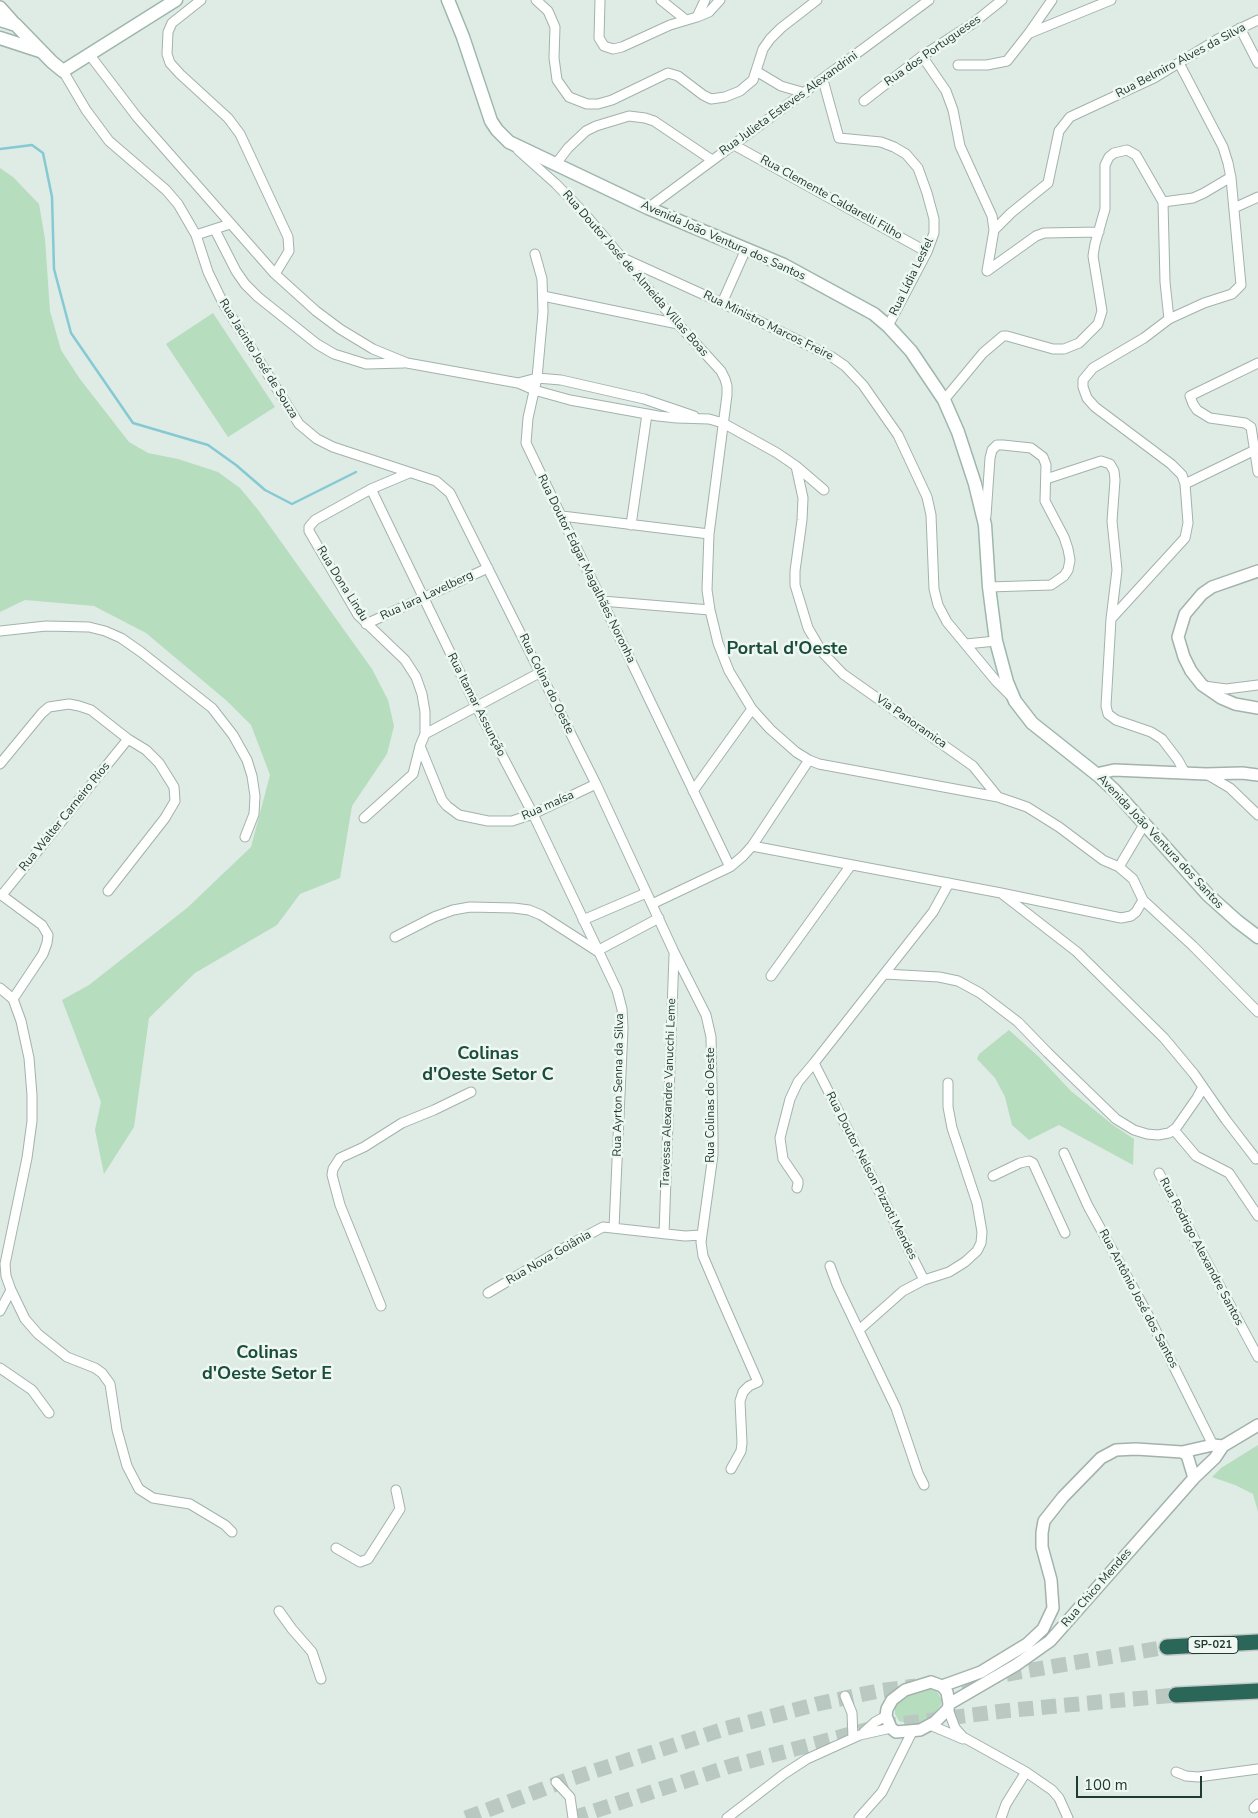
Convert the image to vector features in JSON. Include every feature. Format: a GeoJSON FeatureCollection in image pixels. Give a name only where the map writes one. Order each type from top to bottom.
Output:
{"type":"FeatureCollection","features":[{"type":"Feature","properties":{"kind":"highway","name":"SP-021"},"geometry":{"type":"LineString","coordinates":[[1167,1647],[1258,1642]]}},
{"type":"Feature","properties":{"kind":"highway"},"geometry":{"type":"LineString","coordinates":[[1176,1695],[1258,1691]]}},
{"type":"Feature","properties":{"kind":"main road","name":"Avenida João Ventura dos Santos"},"geometry":{"type":"LineString","coordinates":[[448,0],[469,54],[491,121],[496,130],[510,142],[648,208],[784,265],[847,298],[874,314],[888,326],[922,365],[944,400],[964,448],[975,484],[985,525],[989,587],[996,641],[1007,682],[1015,701],[1032,723],[1115,791],[1208,895],[1237,922],[1258,937]]}},
{"type":"Feature","properties":{"kind":"main road"},"geometry":{"type":"LineString","coordinates":[[0,20],[16,25],[63,71],[170,2]]}},
{"type":"Feature","properties":{"kind":"main road"},"geometry":{"type":"LineString","coordinates":[[2,40],[42,52]]}},
{"type":"Feature","properties":{"kind":"street"},"geometry":{"type":"LineString","coordinates":[[201,0],[172,23],[168,32],[167,54],[170,63],[180,74],[228,118],[240,134],[288,237],[289,251],[275,274]]}},
{"type":"Feature","properties":{"kind":"street"},"geometry":{"type":"LineString","coordinates":[[536,0],[548,11],[553,19],[556,36],[554,58],[556,80],[569,97],[587,104],[598,104],[612,100],[668,73],[678,76],[703,95],[716,99],[740,91],[753,80],[763,49],[770,39],[817,0]]}},
{"type":"Feature","properties":{"kind":"street"},"geometry":{"type":"LineString","coordinates":[[600,0],[599,38],[604,46],[613,49],[670,25],[697,17],[712,9],[720,0]]}},
{"type":"Feature","properties":{"kind":"street"},"geometry":{"type":"LineString","coordinates":[[661,0],[686,20]]}},
{"type":"Feature","properties":{"kind":"street"},"geometry":{"type":"LineString","coordinates":[[697,17],[705,0]]}},
{"type":"Feature","properties":{"kind":"street","name":"Rua Julieta Esteves Alexandrini"},"geometry":{"type":"LineString","coordinates":[[648,208],[929,0]]}},
{"type":"Feature","properties":{"kind":"street","name":"Rua dos Portugueses"},"geometry":{"type":"LineString","coordinates":[[864,100],[922,56],[972,24],[1002,0]]}},
{"type":"Feature","properties":{"kind":"street"},"geometry":{"type":"LineString","coordinates":[[958,65],[1002,63],[1012,56],[1052,0]]}},
{"type":"Feature","properties":{"kind":"street"},"geometry":{"type":"LineString","coordinates":[[1029,34],[1111,0]]}},
{"type":"Feature","properties":{"kind":"street"},"geometry":{"type":"LineString","coordinates":[[0,7],[16,25]]}},
{"type":"Feature","properties":{"kind":"street","name":"Rua Belmiro Alves da Silva"},"geometry":{"type":"LineString","coordinates":[[994,230],[1011,213],[1048,183],[1059,131],[1070,117],[1123,94],[1218,39],[1258,20]]}},
{"type":"Feature","properties":{"kind":"street"},"geometry":{"type":"LineString","coordinates":[[1240,28],[1258,63]]}},
{"type":"Feature","properties":{"kind":"street"},"geometry":{"type":"LineString","coordinates":[[89,54],[121,97],[275,274],[316,311],[340,329],[373,348],[407,363]]}},
{"type":"Feature","properties":{"kind":"street"},"geometry":{"type":"LineString","coordinates":[[922,56],[946,91],[953,110],[960,146],[992,216],[994,230],[987,271],[1036,236],[1044,233],[1099,232]]}},
{"type":"Feature","properties":{"kind":"street"},"geometry":{"type":"LineString","coordinates":[[1111,619],[1185,538],[1188,523],[1185,484],[1182,475],[1171,464],[1095,407],[1087,398],[1082,387],[1083,380],[1093,368],[1144,338],[1170,319],[1204,303],[1232,294],[1241,285],[1231,177],[1223,147],[1179,63]]}},
{"type":"Feature","properties":{"kind":"street","name":"Rua Jacinto José de Souza"},"geometry":{"type":"LineString","coordinates":[[63,71],[86,110],[109,141],[166,190],[178,204],[196,235],[215,290],[299,424],[317,439],[333,447],[409,473]]}},
{"type":"Feature","properties":{"kind":"street"},"geometry":{"type":"LineString","coordinates":[[756,71],[781,86],[805,93]]}},
{"type":"Feature","properties":{"kind":"street","name":"Rua Lídia Lesfel"},"geometry":{"type":"LineString","coordinates":[[823,80],[839,138],[881,142],[906,154],[918,168],[934,219],[934,233],[927,252],[888,326]]}},
{"type":"Feature","properties":{"kind":"street"},"geometry":{"type":"LineString","coordinates":[[555,165],[573,143],[586,131],[596,126],[630,116],[654,121],[712,160]]}},
{"type":"Feature","properties":{"kind":"street","name":"Rua Doutor José de Almeida Villas Boas"},"geometry":{"type":"LineString","coordinates":[[510,142],[556,184],[623,258],[725,379],[727,395],[709,534],[707,590],[718,642],[729,671],[752,709],[770,729],[796,752],[809,760],[836,768],[998,796]]}},
{"type":"Feature","properties":{"kind":"street","name":"Rua Clemente Caldarelli Filho"},"geometry":{"type":"LineString","coordinates":[[734,145],[927,252]]}},
{"type":"Feature","properties":{"kind":"street"},"geometry":{"type":"LineString","coordinates":[[944,400],[983,353],[1002,336],[1064,349],[1079,343],[1098,324],[1102,311],[1093,256],[1105,208],[1105,165],[1109,157],[1127,150],[1136,155],[1162,202],[1165,282],[1170,319]]}},
{"type":"Feature","properties":{"kind":"street"},"geometry":{"type":"LineString","coordinates":[[1162,202],[1193,198],[1231,177]]}},
{"type":"Feature","properties":{"kind":"street"},"geometry":{"type":"LineString","coordinates":[[1234,208],[1258,197]]}},
{"type":"Feature","properties":{"kind":"street"},"geometry":{"type":"LineString","coordinates":[[196,235],[230,224]]}},
{"type":"Feature","properties":{"kind":"street"},"geometry":{"type":"LineString","coordinates":[[215,230],[236,271],[245,284],[258,297],[316,344],[334,354],[366,364],[407,363],[518,383],[534,390],[570,400],[647,414],[702,420],[710,419],[777,453],[796,466],[824,490]]}},
{"type":"Feature","properties":{"kind":"street"},"geometry":{"type":"LineString","coordinates":[[722,303],[746,249]]}},
{"type":"Feature","properties":{"kind":"street","name":"Rua Doutor Edgar Magalhães Noronha"},"geometry":{"type":"LineString","coordinates":[[535,254],[542,279],[543,296],[537,378],[528,418],[526,443],[730,867]]}},
{"type":"Feature","properties":{"kind":"street","name":"Rua Ministro Marcos Freire"},"geometry":{"type":"LineString","coordinates":[[623,258],[722,303],[832,357],[845,366],[863,385],[898,435],[927,497],[932,515],[935,598],[947,622],[1015,701]]}},
{"type":"Feature","properties":{"kind":"street"},"geometry":{"type":"LineString","coordinates":[[543,296],[678,324]]}},
{"type":"Feature","properties":{"kind":"street"},"geometry":{"type":"LineString","coordinates":[[1258,363],[1190,396],[1197,410],[1210,418],[1245,423],[1250,426],[1258,472]]}},
{"type":"Feature","properties":{"kind":"street"},"geometry":{"type":"LineString","coordinates":[[518,383],[537,378],[561,380],[644,399],[675,408],[702,420]]}},
{"type":"Feature","properties":{"kind":"street"},"geometry":{"type":"LineString","coordinates":[[630,525],[647,414]]}},
{"type":"Feature","properties":{"kind":"street"},"geometry":{"type":"LineString","coordinates":[[985,525],[990,458],[994,447],[1003,445],[1030,448],[1043,457],[1046,465],[1046,501],[1068,549],[1070,560],[1068,570],[1058,581],[1051,584],[989,587]]}},
{"type":"Feature","properties":{"kind":"street"},"geometry":{"type":"LineString","coordinates":[[1185,484],[1255,450]]}},
{"type":"Feature","properties":{"kind":"street"},"geometry":{"type":"LineString","coordinates":[[1046,479],[1101,461],[1107,462],[1114,471],[1112,521],[1117,570],[1111,619],[1107,710],[1116,720],[1151,732],[1162,739],[1178,760],[1185,774]]}},
{"type":"Feature","properties":{"kind":"street","name":"Via Panoramica"},"geometry":{"type":"LineString","coordinates":[[796,466],[802,498],[802,520],[795,571],[796,585],[808,628],[822,652],[843,674],[973,766],[998,796]]}},
{"type":"Feature","properties":{"kind":"street"},"geometry":{"type":"LineString","coordinates":[[370,489],[409,473]]}},
{"type":"Feature","properties":{"kind":"street","name":"Rua Colina do Oeste"},"geometry":{"type":"LineString","coordinates":[[409,473],[436,481],[450,493],[541,672],[659,918]]}},
{"type":"Feature","properties":{"kind":"street","name":"Rua Dona Lindu"},"geometry":{"type":"LineString","coordinates":[[364,818],[413,774],[425,734],[424,703],[416,677],[405,660],[366,624],[346,596],[309,532],[310,524],[314,520],[370,489]]}},
{"type":"Feature","properties":{"kind":"street","name":"Rua Itamar Assunção"},"geometry":{"type":"LineString","coordinates":[[370,489],[583,920]]}},
{"type":"Feature","properties":{"kind":"street"},"geometry":{"type":"LineString","coordinates":[[562,516],[709,534]]}},
{"type":"Feature","properties":{"kind":"street","name":"Rua Iara Lavelberg"},"geometry":{"type":"LineString","coordinates":[[366,624],[488,568]]}},
{"type":"Feature","properties":{"kind":"street"},"geometry":{"type":"LineString","coordinates":[[1258,571],[1212,587],[1192,604],[1185,614],[1178,637],[1191,671],[1202,685],[1228,701],[1247,707],[1258,708]]}},
{"type":"Feature","properties":{"kind":"street"},"geometry":{"type":"LineString","coordinates":[[602,601],[710,610]]}},
{"type":"Feature","properties":{"kind":"street"},"geometry":{"type":"LineString","coordinates":[[0,631],[46,626],[89,627],[105,631],[121,638],[141,652],[205,702],[224,721],[233,735],[247,760],[252,776],[255,796],[254,814],[245,837]]}},
{"type":"Feature","properties":{"kind":"street"},"geometry":{"type":"LineString","coordinates":[[966,644],[996,641]]}},
{"type":"Feature","properties":{"kind":"street"},"geometry":{"type":"LineString","coordinates":[[425,734],[541,672]]}},
{"type":"Feature","properties":{"kind":"street"},"geometry":{"type":"LineString","coordinates":[[1202,685],[1226,689],[1258,685]]}},
{"type":"Feature","properties":{"kind":"street"},"geometry":{"type":"LineString","coordinates":[[0,764],[42,713],[49,707],[69,704],[91,710],[128,740],[146,750],[159,763],[174,787],[175,801],[165,818],[108,891]]}},
{"type":"Feature","properties":{"kind":"street"},"geometry":{"type":"LineString","coordinates":[[693,791],[752,709]]}},
{"type":"Feature","properties":{"kind":"street","name":"Rua Walter Carneiro Rios"},"geometry":{"type":"LineString","coordinates":[[1,895],[128,740]]}},
{"type":"Feature","properties":{"kind":"street","name":"Rua maísa"},"geometry":{"type":"LineString","coordinates":[[420,746],[442,800],[459,815],[488,821],[512,821],[532,814],[596,784]]}},
{"type":"Feature","properties":{"kind":"street"},"geometry":{"type":"LineString","coordinates":[[652,904],[730,867],[752,846],[809,760]]}},
{"type":"Feature","properties":{"kind":"street"},"geometry":{"type":"LineString","coordinates":[[1096,774],[1114,770],[1185,774],[1242,773],[1258,775]]}},
{"type":"Feature","properties":{"kind":"street"},"geometry":{"type":"LineString","coordinates":[[1206,774],[1230,788],[1258,815]]}},
{"type":"Feature","properties":{"kind":"street"},"geometry":{"type":"LineString","coordinates":[[998,796],[1027,806],[1103,860],[1125,870],[1133,879],[1143,900],[1193,946],[1258,1012]]}},
{"type":"Feature","properties":{"kind":"street"},"geometry":{"type":"LineString","coordinates":[[1119,867],[1145,823]]}},
{"type":"Feature","properties":{"kind":"street"},"geometry":{"type":"LineString","coordinates":[[752,846],[1001,893],[1121,918],[1136,912],[1143,900]]}},
{"type":"Feature","properties":{"kind":"street"},"geometry":{"type":"LineString","coordinates":[[771,976],[851,865]]}},
{"type":"Feature","properties":{"kind":"street"},"geometry":{"type":"LineString","coordinates":[[797,1188],[798,1181],[783,1159],[780,1138],[790,1099],[798,1082],[933,912],[949,884]]}},
{"type":"Feature","properties":{"kind":"street"},"geometry":{"type":"LineString","coordinates":[[583,920],[646,893]]}},
{"type":"Feature","properties":{"kind":"street"},"geometry":{"type":"LineString","coordinates":[[1001,893],[1077,952],[1164,1038],[1194,1074],[1256,1159]]}},
{"type":"Feature","properties":{"kind":"street"},"geometry":{"type":"LineString","coordinates":[[1,895],[42,925],[48,935],[48,943],[44,954],[13,999]]}},
{"type":"Feature","properties":{"kind":"street"},"geometry":{"type":"LineString","coordinates":[[395,937],[434,917],[453,910],[470,907],[514,908],[530,910],[541,915],[597,951],[659,918]]}},
{"type":"Feature","properties":{"kind":"street","name":"Rua Colinas do Oeste"},"geometry":{"type":"LineString","coordinates":[[659,918],[706,1015],[711,1037],[713,1155],[701,1235],[703,1256],[758,1382],[749,1386],[743,1392],[740,1401],[742,1444],[741,1451],[731,1469]]}},
{"type":"Feature","properties":{"kind":"street","name":"Rua Ayrton Senna da Silva"},"geometry":{"type":"LineString","coordinates":[[583,920],[597,951],[610,973],[622,1009],[619,1150],[614,1228]]}},
{"type":"Feature","properties":{"kind":"street","name":"Travessa Alexandre Vanucchi Leme"},"geometry":{"type":"LineString","coordinates":[[664,1234],[674,952]]}},
{"type":"Feature","properties":{"kind":"street"},"geometry":{"type":"LineString","coordinates":[[884,974],[939,977],[958,981],[980,993],[1018,1022],[1116,1119],[1134,1130],[1158,1135],[1174,1130],[1190,1109],[1202,1087]]}},
{"type":"Feature","properties":{"kind":"street"},"geometry":{"type":"LineString","coordinates":[[0,988],[13,999],[21,1021],[29,1058],[32,1095],[32,1121],[5,1264],[6,1276],[11,1290],[25,1319],[38,1334],[67,1357],[102,1373],[110,1384],[116,1430],[127,1466],[139,1488],[153,1498],[190,1504],[232,1532]]}},
{"type":"Feature","properties":{"kind":"street","name":"Rua Doutor Nelson Pizzoti Mendes"},"geometry":{"type":"LineString","coordinates":[[814,1062],[924,1280]]}},
{"type":"Feature","properties":{"kind":"street"},"geometry":{"type":"LineString","coordinates":[[859,1330],[903,1291],[924,1280],[949,1272],[977,1251],[981,1243],[982,1232],[977,1203],[952,1128],[948,1107],[948,1083]]}},
{"type":"Feature","properties":{"kind":"street"},"geometry":{"type":"LineString","coordinates":[[381,1306],[340,1205],[332,1176],[333,1169],[340,1158],[364,1147],[402,1123],[471,1092]]}},
{"type":"Feature","properties":{"kind":"street"},"geometry":{"type":"LineString","coordinates":[[1174,1130],[1196,1156],[1228,1173],[1258,1216]]}},
{"type":"Feature","properties":{"kind":"street","name":"Rua Antônio José dos Santos"},"geometry":{"type":"LineString","coordinates":[[1064,1153],[1088,1206],[1218,1446]]}},
{"type":"Feature","properties":{"kind":"street"},"geometry":{"type":"LineString","coordinates":[[992,1176],[1020,1163],[1029,1161],[1033,1163],[1065,1233]]}},
{"type":"Feature","properties":{"kind":"street","name":"Rua Rodrigo Alexandre Santos"},"geometry":{"type":"LineString","coordinates":[[1159,1173],[1258,1357]]}},
{"type":"Feature","properties":{"kind":"street","name":"Rua Nova Goiânia"},"geometry":{"type":"LineString","coordinates":[[488,1293],[603,1227],[625,1231],[684,1236],[701,1235]]}},
{"type":"Feature","properties":{"kind":"street"},"geometry":{"type":"LineString","coordinates":[[830,1266],[896,1408],[918,1473],[924,1485]]}},
{"type":"Feature","properties":{"kind":"street"},"geometry":{"type":"LineString","coordinates":[[0,1311],[11,1290]]}},
{"type":"Feature","properties":{"kind":"street"},"geometry":{"type":"LineString","coordinates":[[0,1368],[32,1390],[49,1413]]}},
{"type":"Feature","properties":{"kind":"street","name":"Rua Chico Mendes"},"geometry":{"type":"LineString","coordinates":[[942,1686],[981,1672],[1027,1644],[1043,1629],[1053,1608],[1051,1580],[1042,1547],[1044,1521],[1063,1496],[1101,1458],[1116,1450],[1136,1449],[1182,1452],[1218,1446],[1258,1425]]}},
{"type":"Feature","properties":{"kind":"street","name":"Rua Chico Mendes"},"geometry":{"type":"LineString","coordinates":[[949,1707],[1016,1666],[1050,1641],[1194,1478],[1215,1458],[1218,1446]]}},
{"type":"Feature","properties":{"kind":"street"},"geometry":{"type":"LineString","coordinates":[[1182,1452],[1187,1455],[1194,1478]]}},
{"type":"Feature","properties":{"kind":"street"},"geometry":{"type":"LineString","coordinates":[[336,1548],[360,1562],[368,1559],[400,1509],[396,1490]]}},
{"type":"Feature","properties":{"kind":"street"},"geometry":{"type":"LineString","coordinates":[[279,1611],[312,1652],[321,1680]]}},
{"type":"Feature","properties":{"kind":"street"},"geometry":{"type":"LineString","coordinates":[[949,1707],[941,1717],[930,1725],[912,1732],[896,1732],[891,1728],[886,1716],[887,1709],[892,1700],[905,1690],[931,1682],[942,1686],[947,1692],[949,1707],[956,1728],[963,1737],[1026,1772],[1052,1790],[1059,1798],[1068,1818]]}},
{"type":"Feature","properties":{"kind":"street"},"geometry":{"type":"LineString","coordinates":[[845,1696],[852,1713],[856,1737]]}},
{"type":"Feature","properties":{"kind":"street"},"geometry":{"type":"LineString","coordinates":[[856,1737],[886,1716]]}},
{"type":"Feature","properties":{"kind":"street"},"geometry":{"type":"LineString","coordinates":[[930,1725],[973,1743]]}},
{"type":"Feature","properties":{"kind":"street"},"geometry":{"type":"LineString","coordinates":[[726,1818],[807,1759],[856,1737],[891,1728]]}},
{"type":"Feature","properties":{"kind":"street"},"geometry":{"type":"LineString","coordinates":[[860,1818],[882,1792],[912,1732]]}},
{"type":"Feature","properties":{"kind":"street"},"geometry":{"type":"LineString","coordinates":[[1176,1772],[1186,1776],[1198,1777],[1258,1769]]}},
{"type":"Feature","properties":{"kind":"street"},"geometry":{"type":"LineString","coordinates":[[1001,1818],[1006,1804],[1026,1772]]}},
{"type":"Feature","properties":{"kind":"street"},"geometry":{"type":"LineString","coordinates":[[556,1782],[570,1797],[573,1818]]}},
{"type":"Feature","properties":{"kind":"green space"},"geometry":{"type":"Polygon","coordinates":[[[0,168],[13,177],[39,204],[45,239],[50,311],[61,350],[80,379],[129,442],[148,453],[178,459],[218,472],[240,488],[259,511],[372,669],[388,700],[394,726],[387,754],[352,806],[340,878],[300,894],[277,925],[195,973],[149,1018],[134,1127],[104,1174],[95,1130],[101,1102],[62,1000],[89,985],[187,908],[251,847],[270,775],[251,725],[227,701],[146,633],[94,606],[25,600],[0,612],[0,168]]]}},
{"type":"Feature","properties":{"kind":"green space"},"geometry":{"type":"Polygon","coordinates":[[[213,313],[275,407],[228,437],[166,344],[213,313]]]}},
{"type":"Feature","properties":{"kind":"green space"},"geometry":{"type":"Polygon","coordinates":[[[1009,1030],[1039,1057],[1071,1091],[1113,1125],[1134,1139],[1133,1165],[1059,1125],[1029,1140],[1012,1125],[1005,1097],[995,1078],[977,1059],[979,1054],[1009,1030]]]}},
{"type":"Feature","properties":{"kind":"green space"},"geometry":{"type":"Polygon","coordinates":[[[1258,1445],[1258,1512],[1253,1494],[1212,1477],[1221,1468],[1258,1445]]]}},
{"type":"Feature","properties":{"kind":"green space"},"geometry":{"type":"Polygon","coordinates":[[[930,1689],[936,1690],[942,1700],[935,1713],[921,1722],[910,1724],[899,1721],[895,1714],[897,1704],[909,1695],[930,1689]]]}},
{"type":"Feature","properties":{"kind":"waterway"},"geometry":{"type":"LineString","coordinates":[[0,149],[32,145],[43,153],[52,197],[54,269],[71,333],[133,423],[208,445],[236,465],[265,490],[292,504],[356,472]]}},
{"type":"Feature","properties":{"kind":"tunnel"},"geometry":{"type":"LineString","coordinates":[[961,1681],[1167,1647]]}},
{"type":"Feature","properties":{"kind":"tunnel"},"geometry":{"type":"LineString","coordinates":[[466,1818],[567,1780],[724,1729],[817,1704],[878,1691],[916,1686]]}},
{"type":"Feature","properties":{"kind":"tunnel"},"geometry":{"type":"LineString","coordinates":[[573,1818],[731,1766],[877,1727],[1003,1711],[1176,1695]]}},
{"type":"Feature","properties":{"kind":"district","name":"Portal d'Oeste"},"geometry":{"type":"Point","coordinates":[787,650]}},
{"type":"Feature","properties":{"kind":"district","name":"Colinas d'Oeste Setor C"},"geometry":{"type":"Point","coordinates":[488,1065]}},
{"type":"Feature","properties":{"kind":"district","name":"Colinas d'Oeste Setor E"},"geometry":{"type":"Point","coordinates":[267,1364]}}]}
